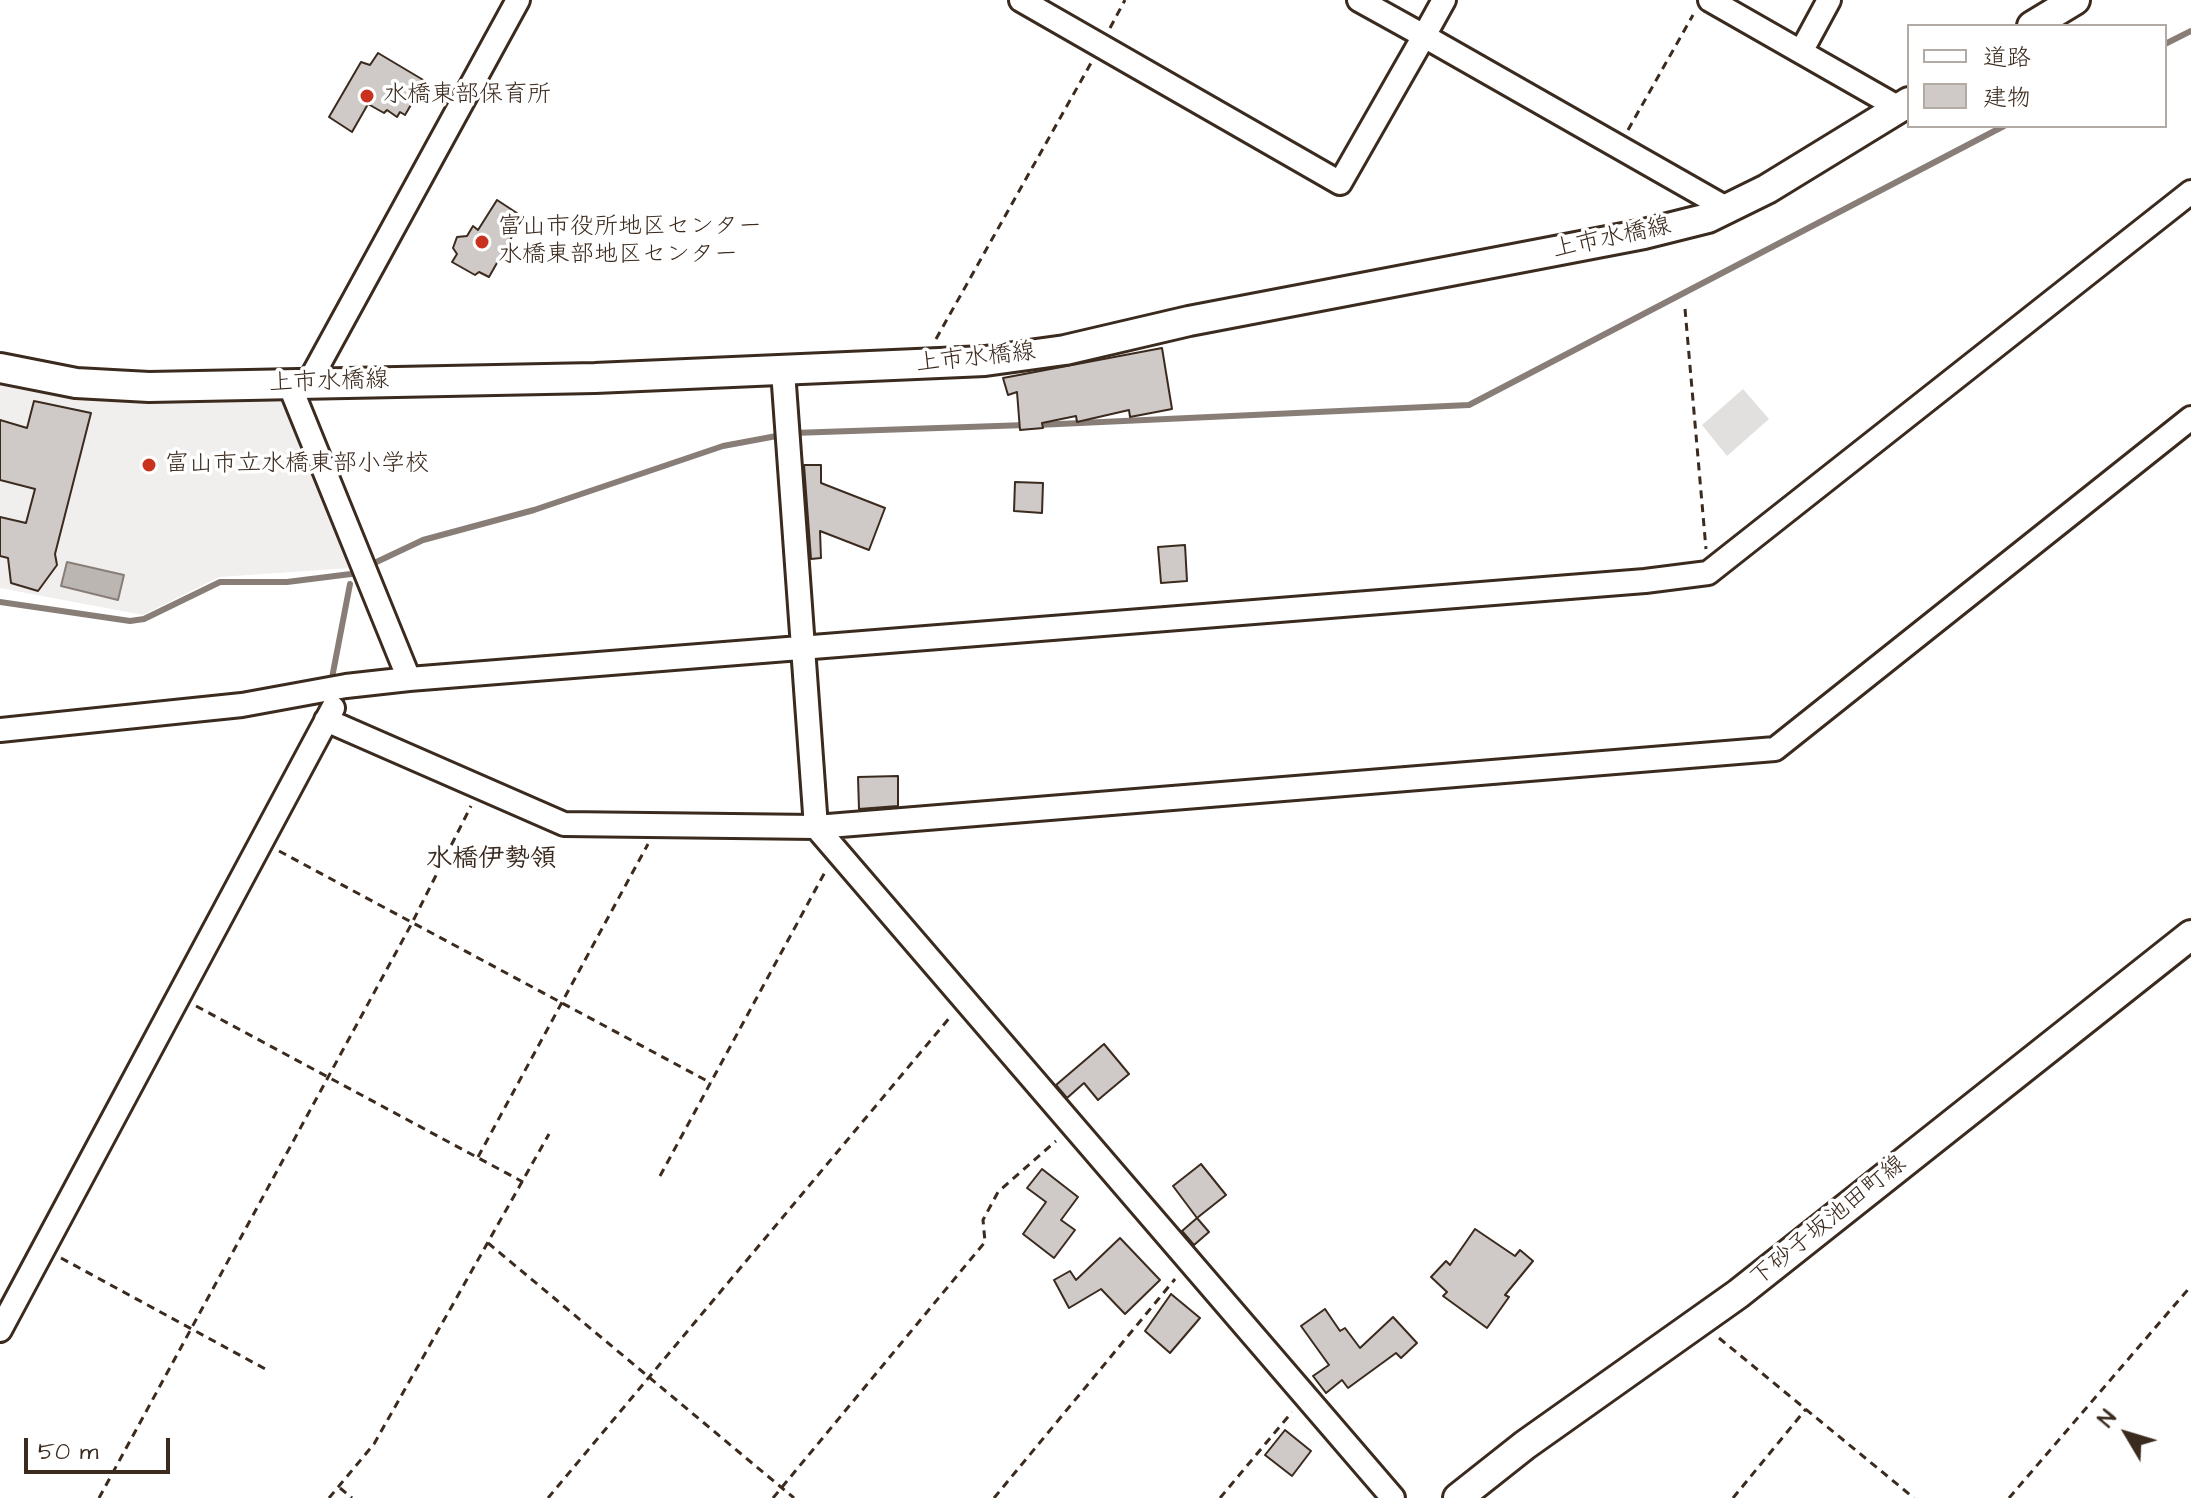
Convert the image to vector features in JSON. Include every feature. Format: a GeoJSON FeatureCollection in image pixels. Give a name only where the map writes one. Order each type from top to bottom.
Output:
{"type":"FeatureCollection","features":[{"type":"Feature","properties":{"kind":"main road"},"geometry":{"type":"LineString","coordinates":[[2035,24],[2075,0]]}},
{"type":"Feature","properties":{"kind":"main road","name":"上市水橋線"},"geometry":{"type":"LineString","coordinates":[[0,368],[76,383],[299,384],[922,365],[1065,350],[1220,315],[1644,234],[1708,218],[1767,189],[1904,105]]}},
{"type":"Feature","properties":{"kind":"main road","name":"下砂子坂池田町線"},"geometry":{"type":"LineString","coordinates":[[1458,1498],[1525,1445],[1700,1323],[2191,935]]}},
{"type":"Feature","properties":{"kind":"street"},"geometry":{"type":"LineString","coordinates":[[409,679],[299,384],[518,0]]}},
{"type":"Feature","properties":{"kind":"street"},"geometry":{"type":"LineString","coordinates":[[1021,0],[1340,183],[1444,0]]}},
{"type":"Feature","properties":{"kind":"street"},"geometry":{"type":"LineString","coordinates":[[1359,0],[1726,208]]}},
{"type":"Feature","properties":{"kind":"street"},"geometry":{"type":"LineString","coordinates":[[1802,50],[1829,0]]}},
{"type":"Feature","properties":{"kind":"street"},"geometry":{"type":"LineString","coordinates":[[1702,7],[1802,50],[1904,105]]}},
{"type":"Feature","properties":{"kind":"street"},"geometry":{"type":"LineString","coordinates":[[0,730],[227,707],[346,686],[409,679],[1645,581],[1708,573],[2191,192]]}},
{"type":"Feature","properties":{"kind":"street"},"geometry":{"type":"LineString","coordinates":[[783,371],[816,827],[1393,1498]]}},
{"type":"Feature","properties":{"kind":"street"},"geometry":{"type":"LineString","coordinates":[[326,720],[564,824],[816,827],[1775,749],[2191,418]]}},
{"type":"Feature","properties":{"kind":"street"},"geometry":{"type":"LineString","coordinates":[[0,1330],[346,686]]}},
{"type":"Feature","properties":{"kind":"path"},"geometry":{"type":"LineString","coordinates":[[922,365],[1125,0]]}},
{"type":"Feature","properties":{"kind":"path"},"geometry":{"type":"LineString","coordinates":[[1618,147],[1702,7]]}},
{"type":"Feature","properties":{"kind":"path"},"geometry":{"type":"LineString","coordinates":[[1685,309],[1708,573]]}},
{"type":"Feature","properties":{"kind":"path"},"geometry":{"type":"LineString","coordinates":[[99,1498],[412,923],[480,788]]}},
{"type":"Feature","properties":{"kind":"path"},"geometry":{"type":"LineString","coordinates":[[478,1157],[659,825]]}},
{"type":"Feature","properties":{"kind":"path"},"geometry":{"type":"LineString","coordinates":[[261,842],[711,1083]]}},
{"type":"Feature","properties":{"kind":"path"},"geometry":{"type":"LineString","coordinates":[[660,1176],[837,851]]}},
{"type":"Feature","properties":{"kind":"path"},"geometry":{"type":"LineString","coordinates":[[178,997],[329,1075],[523,1182]]}},
{"type":"Feature","properties":{"kind":"path"},"geometry":{"type":"LineString","coordinates":[[548,1498],[964,1000]]}},
{"type":"Feature","properties":{"kind":"path"},"geometry":{"type":"LineString","coordinates":[[773,1498],[985,1242],[983,1220],[998,1192],[1074,1125]]}},
{"type":"Feature","properties":{"kind":"path"},"geometry":{"type":"LineString","coordinates":[[329,1498],[374,1444],[549,1134]]}},
{"type":"Feature","properties":{"kind":"path"},"geometry":{"type":"LineString","coordinates":[[488,1243],[794,1498]]}},
{"type":"Feature","properties":{"kind":"path"},"geometry":{"type":"LineString","coordinates":[[44,1249],[269,1371]]}},
{"type":"Feature","properties":{"kind":"path"},"geometry":{"type":"LineString","coordinates":[[994,1498],[1190,1261]]}},
{"type":"Feature","properties":{"kind":"path"},"geometry":{"type":"LineString","coordinates":[[2009,1498],[2191,1286]]}},
{"type":"Feature","properties":{"kind":"path"},"geometry":{"type":"LineString","coordinates":[[1700,1323],[1914,1498]]}},
{"type":"Feature","properties":{"kind":"path"},"geometry":{"type":"LineString","coordinates":[[1220,1498],[1306,1395]]}},
{"type":"Feature","properties":{"kind":"path"},"geometry":{"type":"LineString","coordinates":[[1733,1498],[1806,1409]]}},
{"type":"Feature","properties":{"kind":"path"},"geometry":{"type":"LineString","coordinates":[[339,1486],[352,1498]]}},
{"type":"Feature","properties":{"kind":"shaded area"},"geometry":{"type":"Polygon","coordinates":[[[0,383],[82,400],[284,401],[351,568],[219,577],[143,615],[0,588],[0,383]]]}},
{"type":"Feature","properties":{"kind":"shaded area"},"geometry":{"type":"Polygon","coordinates":[[[1743,389],[1769,419],[1727,456],[1702,425],[1743,389]]]}},
{"type":"Feature","properties":{"kind":"shaded area"},"geometry":{"type":"Polygon","coordinates":[[[67,562],[124,575],[118,600],[61,586],[67,562]]]}},
{"type":"Feature","properties":{"kind":"building","name":"水橋東部保育所"},"geometry":{"type":"Polygon","coordinates":[[[378,53],[425,81],[405,115],[400,112],[397,117],[368,104],[352,132],[329,117],[361,62],[370,65],[378,53]]]}},
{"type":"Feature","properties":{"kind":"building","name":"富山市役所地区センター 水橋東部地区センター"},"geometry":{"type":"Polygon","coordinates":[[[497,200],[523,217],[489,277],[479,272],[475,275],[452,262],[457,254],[453,248],[457,237],[467,236],[473,226],[478,230],[497,200]]]}},
{"type":"Feature","properties":{"kind":"building"},"geometry":{"type":"Polygon","coordinates":[[[1162,348],[1172,409],[1130,417],[1129,410],[1077,422],[1076,416],[1042,423],[1043,428],[1020,430],[1017,392],[1008,395],[1003,378],[1162,348]]]}},
{"type":"Feature","properties":{"kind":"building"},"geometry":{"type":"Polygon","coordinates":[[[34,401],[91,413],[55,554],[57,565],[38,591],[11,583],[8,558],[0,556],[0,517],[26,523],[35,489],[0,480],[0,420],[27,428],[34,401]]]}},
{"type":"Feature","properties":{"kind":"building"},"geometry":{"type":"Polygon","coordinates":[[[804,465],[821,465],[821,483],[885,508],[869,550],[820,531],[821,558],[811,559],[804,465]]]}},
{"type":"Feature","properties":{"kind":"building"},"geometry":{"type":"Polygon","coordinates":[[[1015,482],[1043,483],[1042,513],[1014,511],[1015,482]]]}},
{"type":"Feature","properties":{"kind":"building"},"geometry":{"type":"Polygon","coordinates":[[[1185,545],[1187,581],[1161,583],[1158,547],[1185,545]]]}},
{"type":"Feature","properties":{"kind":"building"},"geometry":{"type":"Polygon","coordinates":[[[898,776],[898,806],[859,809],[858,777],[898,776]]]}},
{"type":"Feature","properties":{"kind":"building"},"geometry":{"type":"Polygon","coordinates":[[[1104,1044],[1129,1074],[1098,1100],[1084,1083],[1067,1098],[1056,1085],[1104,1044]]]}},
{"type":"Feature","properties":{"kind":"building"},"geometry":{"type":"Polygon","coordinates":[[[1201,1164],[1226,1195],[1197,1218],[1173,1186],[1201,1164]]]}},
{"type":"Feature","properties":{"kind":"building"},"geometry":{"type":"Polygon","coordinates":[[[1042,1169],[1078,1197],[1061,1220],[1075,1230],[1054,1258],[1023,1234],[1046,1202],[1027,1188],[1042,1169]]]}},
{"type":"Feature","properties":{"kind":"building"},"geometry":{"type":"Polygon","coordinates":[[[1197,1218],[1209,1232],[1194,1245],[1182,1231],[1197,1218]]]}},
{"type":"Feature","properties":{"kind":"building"},"geometry":{"type":"Polygon","coordinates":[[[1475,1229],[1515,1256],[1520,1250],[1533,1261],[1505,1295],[1509,1297],[1487,1328],[1443,1296],[1447,1292],[1431,1277],[1446,1261],[1450,1265],[1475,1229]]]}},
{"type":"Feature","properties":{"kind":"building"},"geometry":{"type":"Polygon","coordinates":[[[1120,1238],[1160,1280],[1125,1314],[1101,1289],[1069,1308],[1054,1280],[1070,1271],[1076,1280],[1120,1238]]]}},
{"type":"Feature","properties":{"kind":"building"},"geometry":{"type":"Polygon","coordinates":[[[1171,1294],[1200,1318],[1170,1353],[1145,1331],[1171,1294]]]}},
{"type":"Feature","properties":{"kind":"building"},"geometry":{"type":"Polygon","coordinates":[[[1325,1309],[1340,1331],[1345,1328],[1360,1348],[1393,1317],[1417,1343],[1401,1358],[1396,1353],[1348,1388],[1342,1380],[1326,1393],[1313,1376],[1329,1365],[1301,1326],[1325,1309]]]}},
{"type":"Feature","properties":{"kind":"building"},"geometry":{"type":"Polygon","coordinates":[[[1285,1430],[1311,1451],[1292,1476],[1265,1455],[1285,1430]]]}},
{"type":"Feature","properties":{"kind":"waterway"},"geometry":{"type":"LineString","coordinates":[[2167,43],[2191,31]]}},
{"type":"Feature","properties":{"kind":"waterway"},"geometry":{"type":"LineString","coordinates":[[1037,425],[1469,405],[2000,128]]}},
{"type":"Feature","properties":{"kind":"waterway"},"geometry":{"type":"LineString","coordinates":[[793,433],[1026,425]]}},
{"type":"Feature","properties":{"kind":"waterway"},"geometry":{"type":"LineString","coordinates":[[0,602],[130,621],[144,619],[220,582],[287,582],[351,574],[423,540],[534,510],[723,446],[782,435]]}},
{"type":"Feature","properties":{"kind":"waterway"},"geometry":{"type":"LineString","coordinates":[[331,683],[350,584]]}},
{"type":"Feature","properties":{"kind":"place","name":"水橋東部保育所"},"geometry":{"type":"Point","coordinates":[367,96]}},
{"type":"Feature","properties":{"kind":"place","name":"富山市役所地区センター 水橋東部地区センター"},"geometry":{"type":"Point","coordinates":[482,242]}},
{"type":"Feature","properties":{"kind":"place","name":"富山市立水橋東部小学校"},"geometry":{"type":"Point","coordinates":[149,465]}},
{"type":"Feature","properties":{"kind":"district","name":"水橋伊勢領"},"geometry":{"type":"Point","coordinates":[491,861]}}]}
